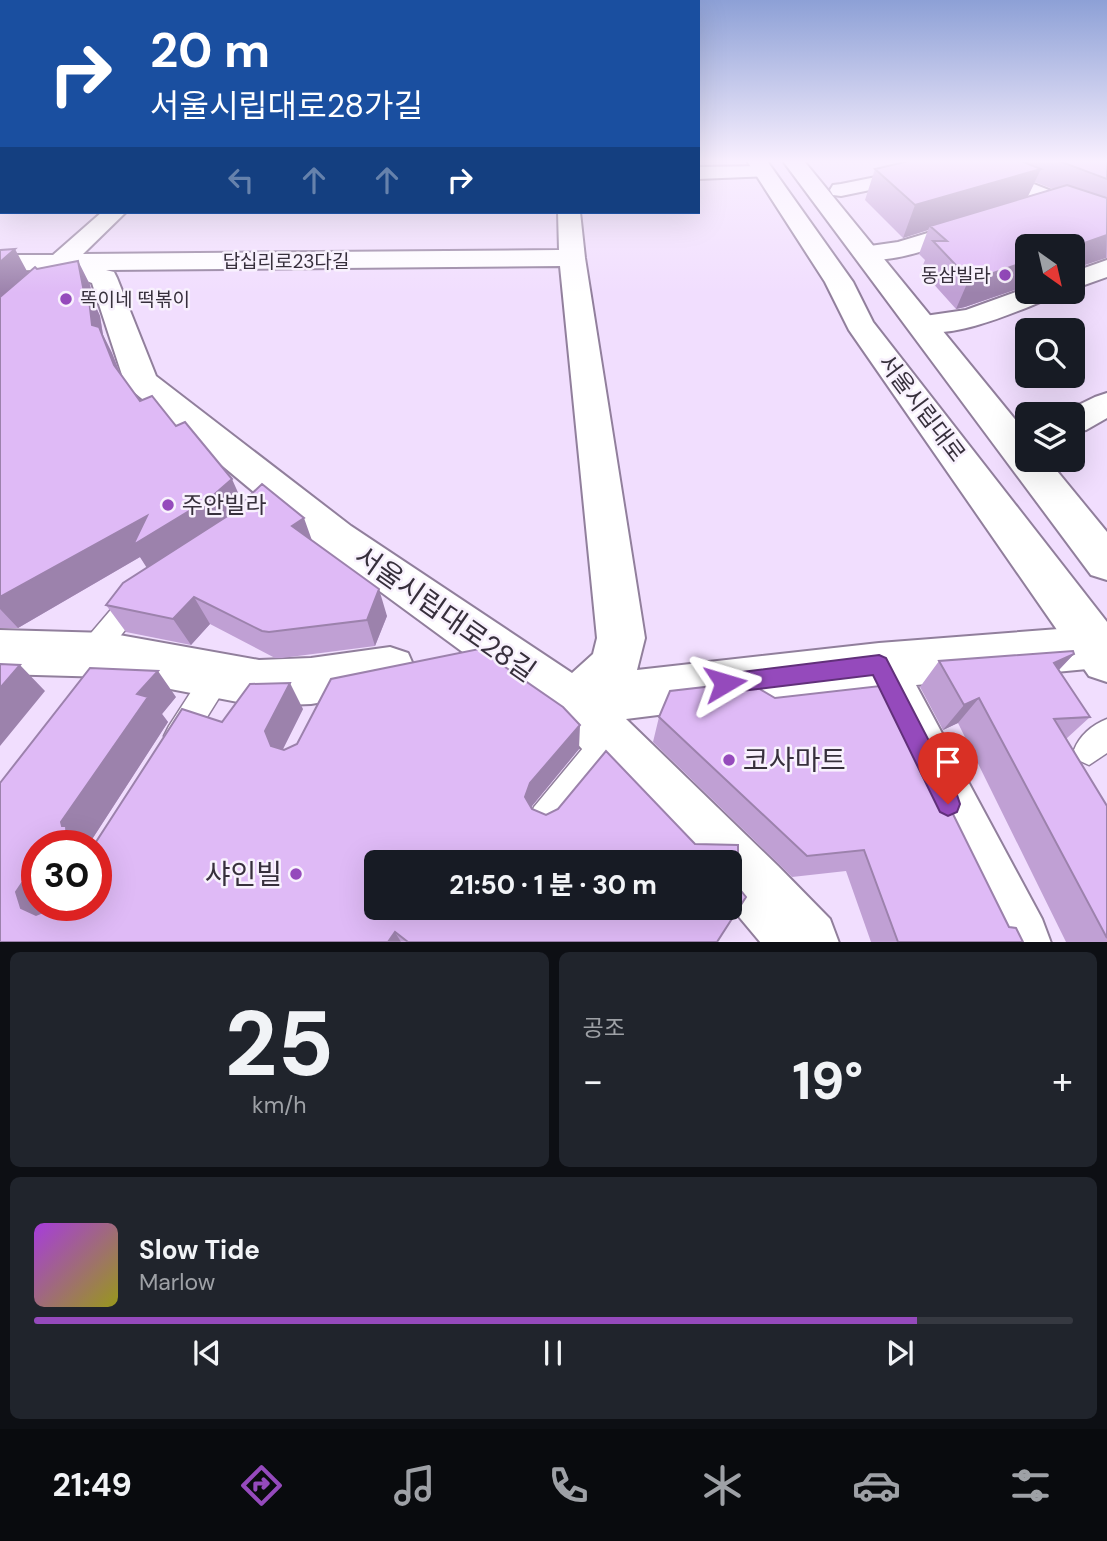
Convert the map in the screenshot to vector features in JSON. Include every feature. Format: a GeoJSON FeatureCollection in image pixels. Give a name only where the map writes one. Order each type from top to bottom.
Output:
{"type":"FeatureCollection","features":[{"type":"Feature","properties":{"kind":"street","name":"서울시립대로"},"geometry":{"type":"LineString","coordinates":[[794,205],[839,282],[859,324],[1103,653]]}},
{"type":"Feature","properties":{"kind":"street"},"geometry":{"type":"LineString","coordinates":[[814,205],[865,253],[1015,437]]}},
{"type":"Feature","properties":{"kind":"street"},"geometry":{"type":"LineString","coordinates":[[1016,213],[1041,205]]}},
{"type":"Feature","properties":{"kind":"street"},"geometry":{"type":"LineString","coordinates":[[1064,205],[1107,221]]}},
{"type":"Feature","properties":{"kind":"street"},"geometry":{"type":"LineString","coordinates":[[0,317],[113,214]]}},
{"type":"Feature","properties":{"kind":"street"},"geometry":{"type":"LineString","coordinates":[[569,214],[572,258],[621,638],[619,659],[590,721]]}},
{"type":"Feature","properties":{"kind":"street"},"geometry":{"type":"LineString","coordinates":[[865,253],[901,249],[992,220]]}},
{"type":"Feature","properties":{"kind":"street","name":"답십리로23다길"},"geometry":{"type":"LineString","coordinates":[[0,263],[572,258]]}},
{"type":"Feature","properties":{"kind":"street","name":"서울시립대로28길"},"geometry":{"type":"LineString","coordinates":[[60,263],[104,278],[141,381],[270,499],[336,537],[495,648],[590,721],[756,888],[805,942]]}},
{"type":"Feature","properties":{"kind":"street"},"geometry":{"type":"LineString","coordinates":[[1085,276],[1107,268]]}},
{"type":"Feature","properties":{"kind":"street"},"geometry":{"type":"LineString","coordinates":[[921,324],[971,318],[1015,302]]}},
{"type":"Feature","properties":{"kind":"street"},"geometry":{"type":"LineString","coordinates":[[1085,416],[1107,404]]}},
{"type":"Feature","properties":{"kind":"street"},"geometry":{"type":"LineString","coordinates":[[1041,472],[1107,563]]}},
{"type":"Feature","properties":{"kind":"street"},"geometry":{"type":"LineString","coordinates":[[0,652],[91,669],[217,676],[282,684],[330,694],[495,648]]}},
{"type":"Feature","properties":{"kind":"street","name":"서울시립대로"},"geometry":{"type":"LineString","coordinates":[[590,721],[879,665],[1103,653]]}},
{"type":"Feature","properties":{"kind":"street"},"geometry":{"type":"LineString","coordinates":[[879,665],[1018,942]]}},
{"type":"Feature","properties":{"kind":"lane"},"geometry":{"type":"LineString","coordinates":[[91,669],[131,601],[149,589]]}},
{"type":"Feature","properties":{"kind":"lane"},"geometry":{"type":"LineString","coordinates":[[167,755],[217,676]]}},
{"type":"Feature","properties":{"kind":"lane"},"geometry":{"type":"LineString","coordinates":[[545,818],[590,721]]}},
{"type":"Feature","properties":{"kind":"building"},"geometry":{"type":"Polygon","coordinates":[[[1000,205],[1107,205],[1107,235],[1085,243],[1085,234],[1015,234],[1015,265],[979,278],[969,279],[933,241],[947,241],[930,226],[1000,205]]]}},
{"type":"Feature","properties":{"kind":"building"},"geometry":{"type":"Polygon","coordinates":[[[15,249],[0,262],[0,250],[15,249]]]}},
{"type":"Feature","properties":{"kind":"building"},"geometry":{"type":"Polygon","coordinates":[[[78,261],[84,292],[88,291],[92,325],[99,327],[114,365],[140,401],[152,396],[176,426],[185,422],[232,479],[209,499],[133,545],[147,516],[0,597],[0,297],[35,267],[37,269],[78,261]]]}},
{"type":"Feature","properties":{"kind":"building"},"geometry":{"type":"Polygon","coordinates":[[[262,484],[304,518],[292,526],[379,589],[367,620],[269,632],[194,597],[173,619],[106,605],[123,583],[229,515],[262,484]]]}},
{"type":"Feature","properties":{"kind":"building"},"geometry":{"type":"Polygon","coordinates":[[[479,649],[563,707],[580,725],[530,783],[525,797],[532,809],[546,815],[558,809],[606,751],[695,844],[738,845],[738,850],[364,850],[364,920],[731,920],[717,942],[408,942],[395,932],[388,942],[0,942],[0,783],[90,668],[158,671],[137,694],[148,697],[61,822],[66,830],[21,830],[21,884],[16,892],[21,908],[21,921],[112,921],[112,830],[104,830],[182,709],[222,722],[250,684],[290,683],[265,731],[271,746],[284,750],[297,744],[331,679],[479,649]]]}},
{"type":"Feature","properties":{"kind":"building"},"geometry":{"type":"Polygon","coordinates":[[[1073,651],[1074,654],[1054,663],[1090,717],[1054,719],[1107,806],[1107,938],[979,698],[964,705],[939,661],[1073,651]]]}},
{"type":"Feature","properties":{"kind":"building"},"geometry":{"type":"Polygon","coordinates":[[[0,664],[20,665],[0,688],[0,664]]]}},
{"type":"Feature","properties":{"kind":"building"},"geometry":{"type":"Polygon","coordinates":[[[748,682],[775,698],[889,685],[1009,927],[1016,928],[1023,942],[898,942],[864,850],[807,856],[659,717],[670,691],[748,682]]]}},
{"type":"Feature","properties":{"kind":"place","name":"동삼빌라"},"geometry":{"type":"Point","coordinates":[1005,275]}},
{"type":"Feature","properties":{"kind":"place","name":"똑이네 떡볶이"},"geometry":{"type":"Point","coordinates":[66,299]}},
{"type":"Feature","properties":{"kind":"place","name":"주안빌라"},"geometry":{"type":"Point","coordinates":[168,505]}},
{"type":"Feature","properties":{"kind":"place","name":"코사마트"},"geometry":{"type":"Point","coordinates":[729,760]}},
{"type":"Feature","properties":{"kind":"place","name":"샤인빌"},"geometry":{"type":"Point","coordinates":[296,874]}},
{"type":"Feature","properties":{"kind":"route"},"geometry":{"type":"LineString","coordinates":[[725,683],[879,665],[948,804]]}}]}
